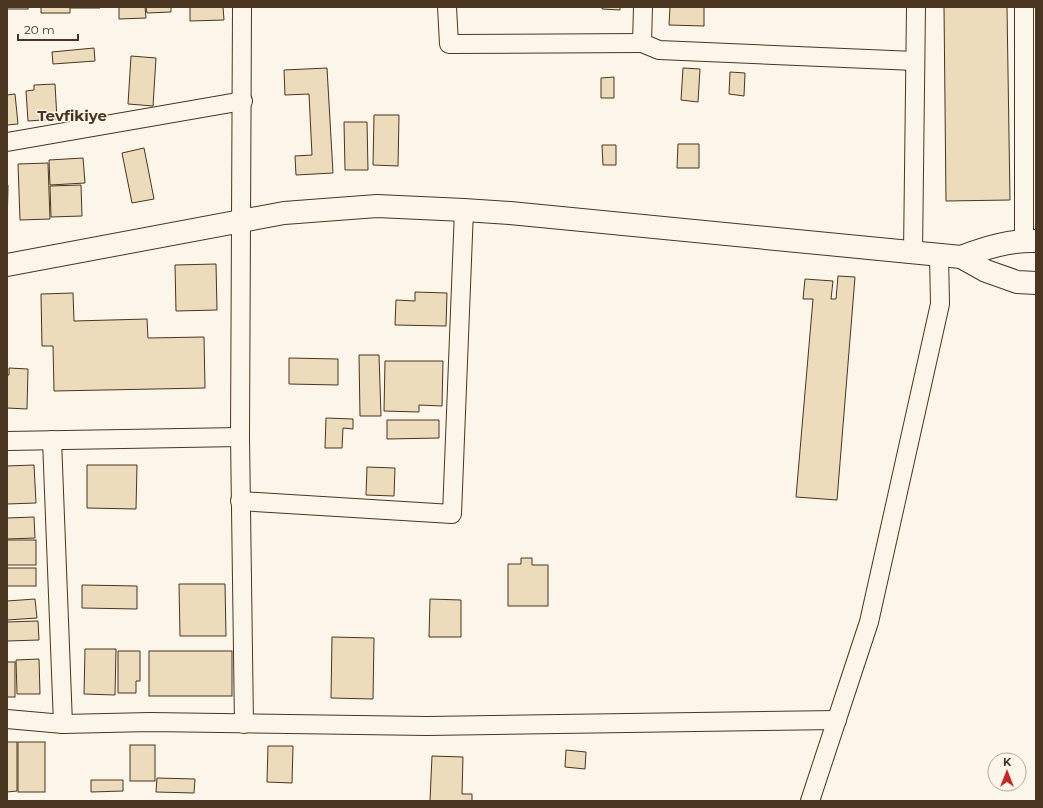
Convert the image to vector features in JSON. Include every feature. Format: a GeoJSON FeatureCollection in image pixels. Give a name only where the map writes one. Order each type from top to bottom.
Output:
{"type":"FeatureCollection","features":[{"type":"Feature","properties":{"kind":"main road"},"geometry":{"type":"LineString","coordinates":[[7,265],[284,213],[377,206],[510,213],[939,255],[961,258],[986,271],[1017,282],[1036,283]]}},
{"type":"Feature","properties":{"kind":"main road"},"geometry":{"type":"LineString","coordinates":[[961,258],[990,247],[1030,241]]}},
{"type":"Feature","properties":{"kind":"street"},"geometry":{"type":"LineString","coordinates":[[242,7],[243,101],[240,221],[240,501],[244,724]]}},
{"type":"Feature","properties":{"kind":"street"},"geometry":{"type":"LineString","coordinates":[[448,7],[449,44],[642,43],[659,50],[915,61]]}},
{"type":"Feature","properties":{"kind":"street"},"geometry":{"type":"LineString","coordinates":[[642,7],[642,43]]}},
{"type":"Feature","properties":{"kind":"street"},"geometry":{"type":"LineString","coordinates":[[913,253],[916,7]]}},
{"type":"Feature","properties":{"kind":"street"},"geometry":{"type":"LineString","coordinates":[[1024,7],[1030,241]]}},
{"type":"Feature","properties":{"kind":"street"},"geometry":{"type":"LineString","coordinates":[[7,142],[243,101]]}},
{"type":"Feature","properties":{"kind":"street"},"geometry":{"type":"LineString","coordinates":[[240,501],[452,514],[464,210]]}},
{"type":"Feature","properties":{"kind":"street"},"geometry":{"type":"LineString","coordinates":[[810,801],[869,622],[940,304],[939,255]]}},
{"type":"Feature","properties":{"kind":"street"},"geometry":{"type":"LineString","coordinates":[[7,442],[240,437]]}},
{"type":"Feature","properties":{"kind":"street"},"geometry":{"type":"LineString","coordinates":[[52,440],[64,724]]}},
{"type":"Feature","properties":{"kind":"street"},"geometry":{"type":"LineString","coordinates":[[7,719],[64,724],[150,722],[427,726],[837,720]]}},
{"type":"Feature","properties":{"kind":"building"},"geometry":{"type":"Polygon","coordinates":[[[7,7],[28,7],[28,9],[7,9],[7,7]]]}},
{"type":"Feature","properties":{"kind":"building"},"geometry":{"type":"Polygon","coordinates":[[[41,7],[100,8],[70,8],[70,13],[41,13],[41,7]]]}},
{"type":"Feature","properties":{"kind":"building"},"geometry":{"type":"Polygon","coordinates":[[[119,7],[145,7],[146,18],[119,19],[119,7]]]}},
{"type":"Feature","properties":{"kind":"building"},"geometry":{"type":"Polygon","coordinates":[[[146,7],[171,7],[171,12],[147,13],[146,7]]]}},
{"type":"Feature","properties":{"kind":"building"},"geometry":{"type":"Polygon","coordinates":[[[190,7],[223,7],[224,20],[190,21],[190,7]]]}},
{"type":"Feature","properties":{"kind":"building"},"geometry":{"type":"Polygon","coordinates":[[[602,7],[620,7],[620,10],[602,9],[602,7]]]}},
{"type":"Feature","properties":{"kind":"building"},"geometry":{"type":"Polygon","coordinates":[[[670,7],[704,7],[704,26],[669,25],[670,7]]]}},
{"type":"Feature","properties":{"kind":"building"},"geometry":{"type":"Polygon","coordinates":[[[944,7],[1007,7],[1010,200],[946,201],[944,7]]]}},
{"type":"Feature","properties":{"kind":"building"},"geometry":{"type":"Polygon","coordinates":[[[94,48],[95,61],[53,64],[52,52],[94,48]]]}},
{"type":"Feature","properties":{"kind":"building"},"geometry":{"type":"Polygon","coordinates":[[[131,56],[156,58],[153,106],[128,104],[131,56]]]}},
{"type":"Feature","properties":{"kind":"building"},"geometry":{"type":"Polygon","coordinates":[[[327,68],[333,173],[296,175],[295,156],[312,155],[309,94],[285,95],[284,70],[327,68]]]}},
{"type":"Feature","properties":{"kind":"building"},"geometry":{"type":"Polygon","coordinates":[[[683,68],[700,69],[698,102],[681,100],[683,68]]]}},
{"type":"Feature","properties":{"kind":"building"},"geometry":{"type":"Polygon","coordinates":[[[730,72],[745,73],[744,96],[729,94],[730,72]]]}},
{"type":"Feature","properties":{"kind":"building"},"geometry":{"type":"Polygon","coordinates":[[[614,77],[614,98],[601,98],[601,78],[614,77]]]}},
{"type":"Feature","properties":{"kind":"building"},"geometry":{"type":"Polygon","coordinates":[[[55,84],[57,119],[28,121],[26,91],[34,90],[34,85],[55,84]]]}},
{"type":"Feature","properties":{"kind":"building"},"geometry":{"type":"Polygon","coordinates":[[[15,94],[18,124],[7,125],[7,95],[15,94]]]}},
{"type":"Feature","properties":{"kind":"building"},"geometry":{"type":"Polygon","coordinates":[[[374,115],[399,115],[398,166],[373,165],[374,115]]]}},
{"type":"Feature","properties":{"kind":"building"},"geometry":{"type":"Polygon","coordinates":[[[344,122],[367,122],[368,170],[345,170],[344,122]]]}},
{"type":"Feature","properties":{"kind":"building"},"geometry":{"type":"Polygon","coordinates":[[[678,144],[699,144],[699,168],[677,168],[678,144]]]}},
{"type":"Feature","properties":{"kind":"building"},"geometry":{"type":"Polygon","coordinates":[[[602,145],[616,145],[616,165],[603,165],[602,145]]]}},
{"type":"Feature","properties":{"kind":"building"},"geometry":{"type":"Polygon","coordinates":[[[144,148],[154,199],[132,203],[122,153],[144,148]]]}},
{"type":"Feature","properties":{"kind":"building"},"geometry":{"type":"Polygon","coordinates":[[[83,158],[85,183],[50,185],[49,160],[83,158]]]}},
{"type":"Feature","properties":{"kind":"building"},"geometry":{"type":"Polygon","coordinates":[[[48,163],[50,219],[20,220],[18,164],[48,163]]]}},
{"type":"Feature","properties":{"kind":"building"},"geometry":{"type":"Polygon","coordinates":[[[7,185],[8,185],[7,231],[7,185]]]}},
{"type":"Feature","properties":{"kind":"building"},"geometry":{"type":"Polygon","coordinates":[[[81,185],[82,216],[51,217],[50,186],[81,185]]]}},
{"type":"Feature","properties":{"kind":"building"},"geometry":{"type":"Polygon","coordinates":[[[216,264],[217,310],[176,311],[175,265],[216,264]]]}},
{"type":"Feature","properties":{"kind":"building"},"geometry":{"type":"Polygon","coordinates":[[[838,276],[855,277],[837,500],[796,497],[813,299],[803,299],[805,279],[833,281],[831,299],[836,299],[838,276]]]}},
{"type":"Feature","properties":{"kind":"building"},"geometry":{"type":"Polygon","coordinates":[[[415,292],[447,293],[446,326],[395,325],[396,300],[415,301],[415,292]]]}},
{"type":"Feature","properties":{"kind":"building"},"geometry":{"type":"Polygon","coordinates":[[[73,293],[74,321],[147,319],[148,338],[204,337],[205,388],[54,391],[53,346],[42,346],[41,294],[73,293]]]}},
{"type":"Feature","properties":{"kind":"building"},"geometry":{"type":"Polygon","coordinates":[[[359,355],[379,355],[381,416],[360,416],[359,355]]]}},
{"type":"Feature","properties":{"kind":"building"},"geometry":{"type":"Polygon","coordinates":[[[289,358],[338,359],[338,385],[289,384],[289,358]]]}},
{"type":"Feature","properties":{"kind":"building"},"geometry":{"type":"Polygon","coordinates":[[[385,361],[443,361],[442,406],[419,405],[419,412],[384,411],[385,361]]]}},
{"type":"Feature","properties":{"kind":"building"},"geometry":{"type":"Polygon","coordinates":[[[9,368],[28,369],[27,409],[7,408],[7,375],[9,375],[9,368]]]}},
{"type":"Feature","properties":{"kind":"building"},"geometry":{"type":"Polygon","coordinates":[[[326,418],[353,419],[353,429],[343,428],[342,448],[325,448],[326,418]]]}},
{"type":"Feature","properties":{"kind":"building"},"geometry":{"type":"Polygon","coordinates":[[[387,420],[439,420],[439,438],[387,439],[387,420]]]}},
{"type":"Feature","properties":{"kind":"building"},"geometry":{"type":"Polygon","coordinates":[[[34,465],[36,503],[7,504],[7,466],[34,465]]]}},
{"type":"Feature","properties":{"kind":"building"},"geometry":{"type":"Polygon","coordinates":[[[87,465],[137,465],[136,509],[87,508],[87,465]]]}},
{"type":"Feature","properties":{"kind":"building"},"geometry":{"type":"Polygon","coordinates":[[[367,467],[395,468],[394,496],[366,495],[367,467]]]}},
{"type":"Feature","properties":{"kind":"building"},"geometry":{"type":"Polygon","coordinates":[[[34,517],[35,538],[7,539],[7,518],[34,517]]]}},
{"type":"Feature","properties":{"kind":"building"},"geometry":{"type":"Polygon","coordinates":[[[7,540],[36,540],[36,565],[7,565],[7,540]]]}},
{"type":"Feature","properties":{"kind":"building"},"geometry":{"type":"Polygon","coordinates":[[[521,558],[532,558],[532,565],[548,565],[548,606],[508,606],[508,564],[521,564],[521,558]]]}},
{"type":"Feature","properties":{"kind":"building"},"geometry":{"type":"Polygon","coordinates":[[[7,568],[36,568],[36,586],[7,586],[7,568]]]}},
{"type":"Feature","properties":{"kind":"building"},"geometry":{"type":"Polygon","coordinates":[[[179,584],[225,584],[226,636],[180,636],[179,584]]]}},
{"type":"Feature","properties":{"kind":"building"},"geometry":{"type":"Polygon","coordinates":[[[82,585],[137,586],[137,609],[82,608],[82,585]]]}},
{"type":"Feature","properties":{"kind":"building"},"geometry":{"type":"Polygon","coordinates":[[[35,599],[37,618],[7,620],[7,601],[35,599]]]}},
{"type":"Feature","properties":{"kind":"building"},"geometry":{"type":"Polygon","coordinates":[[[430,599],[461,600],[461,637],[429,637],[430,599]]]}},
{"type":"Feature","properties":{"kind":"building"},"geometry":{"type":"Polygon","coordinates":[[[38,621],[39,640],[7,641],[7,622],[38,621]]]}},
{"type":"Feature","properties":{"kind":"building"},"geometry":{"type":"Polygon","coordinates":[[[332,637],[374,638],[373,699],[331,698],[332,637]]]}},
{"type":"Feature","properties":{"kind":"building"},"geometry":{"type":"Polygon","coordinates":[[[85,649],[116,649],[115,695],[84,694],[85,649]]]}},
{"type":"Feature","properties":{"kind":"building"},"geometry":{"type":"Polygon","coordinates":[[[118,651],[140,651],[140,681],[136,681],[136,693],[118,693],[118,651]]]}},
{"type":"Feature","properties":{"kind":"building"},"geometry":{"type":"Polygon","coordinates":[[[149,651],[232,651],[232,696],[149,696],[149,651]]]}},
{"type":"Feature","properties":{"kind":"building"},"geometry":{"type":"Polygon","coordinates":[[[39,659],[40,694],[17,694],[16,660],[39,659]]]}},
{"type":"Feature","properties":{"kind":"building"},"geometry":{"type":"Polygon","coordinates":[[[7,662],[15,662],[15,697],[7,697],[7,662]]]}},
{"type":"Feature","properties":{"kind":"building"},"geometry":{"type":"Polygon","coordinates":[[[7,742],[17,742],[17,791],[7,792],[7,742]]]}},
{"type":"Feature","properties":{"kind":"building"},"geometry":{"type":"Polygon","coordinates":[[[18,742],[45,742],[45,792],[18,792],[18,742]]]}},
{"type":"Feature","properties":{"kind":"building"},"geometry":{"type":"Polygon","coordinates":[[[130,745],[155,745],[155,781],[130,781],[130,745]]]}},
{"type":"Feature","properties":{"kind":"building"},"geometry":{"type":"Polygon","coordinates":[[[268,746],[293,746],[292,783],[267,782],[268,746]]]}},
{"type":"Feature","properties":{"kind":"building"},"geometry":{"type":"Polygon","coordinates":[[[566,750],[586,752],[585,769],[565,767],[566,750]]]}},
{"type":"Feature","properties":{"kind":"building"},"geometry":{"type":"Polygon","coordinates":[[[432,756],[463,757],[462,794],[472,794],[472,801],[430,801],[432,756]]]}},
{"type":"Feature","properties":{"kind":"building"},"geometry":{"type":"Polygon","coordinates":[[[157,778],[195,779],[194,793],[156,792],[157,778]]]}},
{"type":"Feature","properties":{"kind":"building"},"geometry":{"type":"Polygon","coordinates":[[[91,780],[123,780],[123,791],[91,792],[91,780]]]}},
{"type":"Feature","properties":{"kind":"district","name":"Tevfikiye"},"geometry":{"type":"Point","coordinates":[72,116]}}]}
